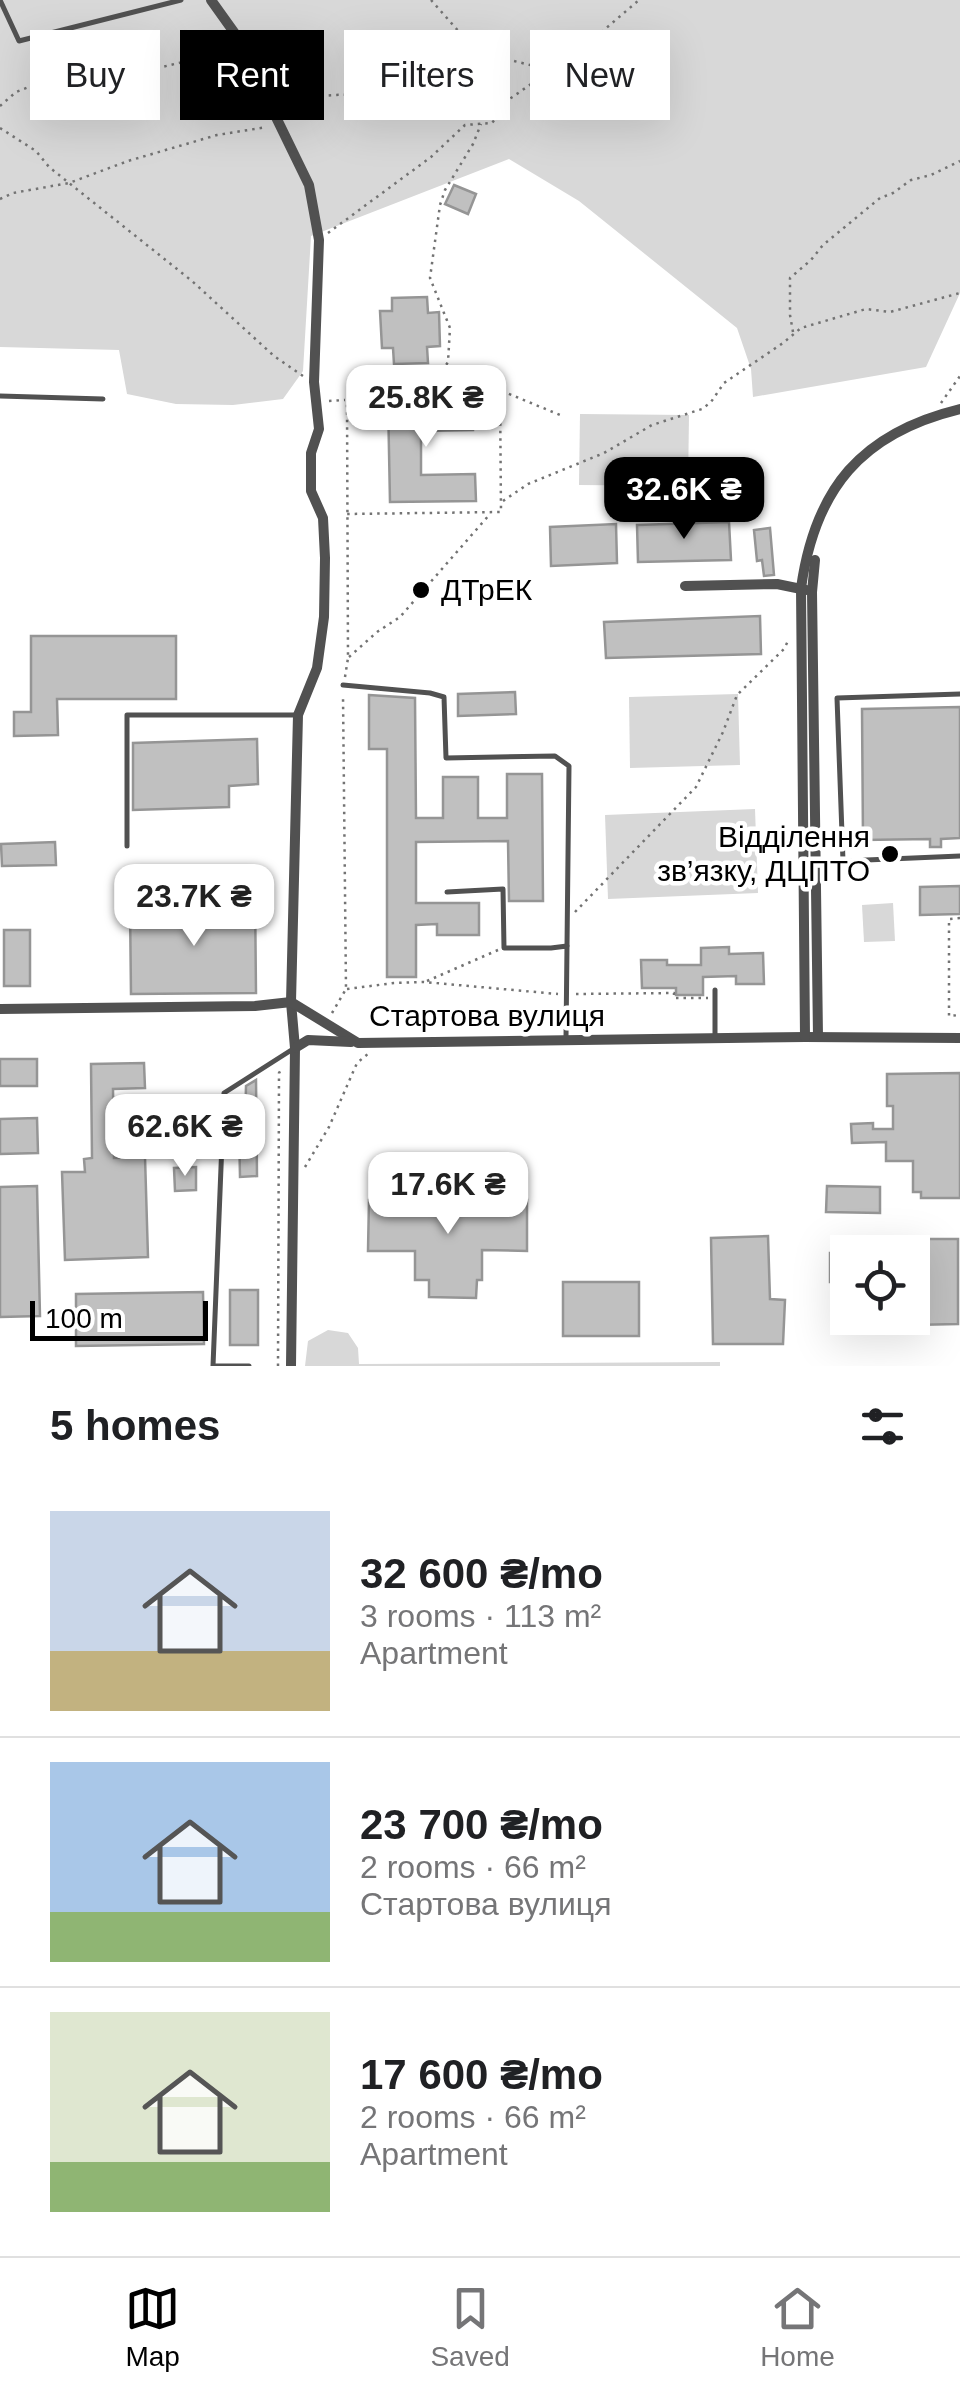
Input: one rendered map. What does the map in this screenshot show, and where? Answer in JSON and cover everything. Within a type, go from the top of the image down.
[{"type":"street","points":[[212,0],[231,30]]},
{"type":"street","points":[[278,120],[309,185],[318,240],[314,382],[318,430],[311,453],[311,491],[323,518],[325,558],[324,617],[317,668],[298,715],[291,1366]]},
{"type":"street","points":[[818,1037],[806,555],[831,494],[854,464],[877,443],[906,426],[960,409]]},
{"type":"street","points":[[805,1037],[807,590],[815,560]]},
{"type":"street","points":[[685,586],[777,584],[807,590]]},
{"type":"street","points":[[0,1009],[255,1006],[292,1002]]},
{"type":"street","name":"Стартова вулиця","points":[[292,1002],[358,1043],[960,1038]]},
{"type":"street","points":[[295,1048],[308,1040],[358,1043]]},
{"type":"lane","points":[[0,0],[19,42],[181,0]]},
{"type":"lane","points":[[0,396],[104,399]]},
{"type":"lane","points":[[343,686],[444,697],[446,758],[555,756],[569,766],[566,1041]]},
{"type":"lane","points":[[960,694],[838,698],[843,861],[960,856]]},
{"type":"lane","points":[[127,846],[128,715],[298,715]]},
{"type":"lane","points":[[447,892],[502,889],[504,948],[567,946]]},
{"type":"lane","points":[[714,1039],[715,990]]},
{"type":"lane","points":[[250,1366],[210,1366],[224,1093],[295,1048]]},
{"type":"path","points":[[431,0],[457,30]]},
{"type":"path","points":[[604,30],[639,0]]},
{"type":"path","points":[[510,60],[530,65]]},
{"type":"path","points":[[0,106],[16,92],[39,83],[137,73],[180,63]]},
{"type":"path","points":[[318,240],[465,126],[492,124],[512,98],[530,85]]},
{"type":"path","points":[[0,199],[69,183],[216,135],[280,125],[290,108],[309,99],[344,95]]},
{"type":"path","points":[[429,391],[448,362],[450,328],[430,278],[440,205],[481,124]]},
{"type":"path","points":[[0,128],[36,151],[49,167],[192,281],[274,356],[314,382]]},
{"type":"path","points":[[793,334],[790,278],[880,198],[911,180],[960,161]]},
{"type":"path","points":[[502,502],[528,484],[604,452],[652,424],[702,409],[724,383],[800,328],[866,309],[890,312],[960,294]]},
{"type":"path","points":[[939,406],[960,376]]},
{"type":"path","points":[[347,514],[502,512],[500,390]]},
{"type":"path","points":[[316,398],[332,402],[364,392],[500,390],[560,415]]},
{"type":"path","points":[[326,1025],[346,989],[343,686],[348,658],[347,400]]},
{"type":"path","points":[[348,658],[400,617],[492,512]]},
{"type":"path","points":[[568,919],[696,787],[737,695],[784,649],[790,636]]},
{"type":"path","points":[[960,918],[949,919],[949,1016],[960,1016]]},
{"type":"path","points":[[424,982],[504,948]]},
{"type":"path","points":[[346,989],[424,982],[567,995],[674,993],[674,998],[715,998]]},
{"type":"path","points":[[293,1185],[329,1127],[357,1063],[382,1042]]},
{"type":"path","points":[[278,1366],[279,1073],[295,1048]]},
{"type":"shaded area","points":[[0,0],[960,0],[960,293],[926,367],[753,397],[751,369],[737,328],[579,201],[509,159],[311,236],[303,371],[283,399],[233,405],[176,404],[127,394],[119,350],[0,347]]},
{"type":"shaded area","points":[[580,414],[689,415],[688,486],[579,485]]},
{"type":"shaded area","points":[[738,694],[740,765],[630,768],[629,697]]},
{"type":"shaded area","points":[[755,809],[758,893],[608,899],[605,815]]},
{"type":"shaded area","points":[[893,903],[895,941],[864,942],[862,905]]},
{"type":"shaded area","points":[[328,1330],[348,1333],[358,1348],[359,1364],[720,1362],[720,1366],[305,1366],[308,1341]]},
{"type":"building","points":[[454,185],[476,194],[468,214],[445,204]]},
{"type":"building","points":[[427,297],[428,313],[439,312],[440,346],[427,347],[428,363],[394,364],[393,348],[382,348],[380,311],[392,311],[392,298]]},
{"type":"building","points":[[473,399],[473,430],[421,431],[421,475],[475,474],[476,501],[390,502],[388,400]]},
{"type":"building","points":[[729,522],[731,560],[638,562],[637,525]]},
{"type":"building","points":[[616,524],[617,563],[551,566],[550,527]]},
{"type":"building","points":[[770,528],[774,575],[764,576],[762,560],[757,561],[754,530]]},
{"type":"building","points":[[760,616],[761,654],[606,658],[604,622]]},
{"type":"building","points":[[31,636],[176,636],[176,699],[57,699],[58,735],[14,736],[14,712],[31,712]]},
{"type":"building","points":[[515,692],[516,714],[458,716],[458,694]]},
{"type":"building","points":[[369,695],[415,698],[416,818],[443,818],[443,777],[478,777],[478,818],[507,818],[507,774],[542,774],[543,901],[509,901],[508,841],[416,842],[416,903],[479,903],[479,935],[437,935],[437,924],[416,925],[416,977],[387,977],[387,749],[369,749]]},
{"type":"building","points":[[960,707],[960,838],[941,839],[941,847],[930,847],[930,839],[863,840],[862,709]]},
{"type":"building","points":[[257,739],[258,784],[229,786],[229,807],[133,810],[133,743]]},
{"type":"building","points":[[55,842],[56,865],[2,866],[1,844]]},
{"type":"building","points":[[960,886],[960,914],[920,915],[920,887]]},
{"type":"building","points":[[245,892],[255,892],[256,993],[131,994],[130,907],[245,906]]},
{"type":"building","points":[[4,930],[30,930],[30,986],[4,986]]},
{"type":"building","points":[[729,947],[729,954],[763,953],[764,984],[736,984],[736,976],[703,977],[703,995],[676,995],[676,988],[642,988],[641,960],[701,965],[701,948]]},
{"type":"building","points":[[0,1059],[37,1059],[37,1086],[0,1086]]},
{"type":"building","points":[[144,1063],[145,1088],[113,1089],[114,1158],[145,1157],[148,1257],[65,1260],[62,1172],[85,1172],[84,1159],[92,1158],[91,1064]]},
{"type":"building","points":[[960,1073],[960,1198],[921,1198],[921,1192],[913,1192],[913,1161],[886,1161],[886,1142],[852,1143],[851,1124],[873,1123],[873,1129],[893,1129],[893,1106],[887,1106],[887,1074]]},
{"type":"building","points":[[256,1080],[257,1176],[240,1177],[239,1126],[245,1126],[246,1086]]},
{"type":"building","points":[[37,1118],[38,1153],[0,1154],[0,1119]]},
{"type":"building","points":[[196,1167],[196,1190],[175,1191],[174,1168]]},
{"type":"building","points":[[37,1186],[40,1316],[0,1317],[0,1187]]},
{"type":"building","points":[[827,1186],[880,1187],[880,1213],[826,1212]]},
{"type":"building","points":[[437,1194],[459,1194],[459,1199],[527,1200],[527,1251],[482,1250],[482,1280],[477,1280],[476,1298],[429,1297],[429,1280],[415,1280],[415,1251],[368,1251],[369,1200],[437,1201]]},
{"type":"building","points":[[768,1236],[770,1299],[785,1300],[783,1344],[713,1344],[711,1238]]},
{"type":"building","points":[[930,1239],[958,1239],[958,1324],[930,1325]]},
{"type":"building","points":[[563,1282],[639,1282],[639,1336],[563,1336]]},
{"type":"building","points":[[230,1290],[258,1290],[258,1345],[230,1345]]},
{"type":"building","points":[[203,1292],[204,1344],[76,1346],[76,1294]]},
{"type":"place","name":"ДТрЕК","points":[[421,590]]},
{"type":"place","name":"Відділення зв’язку, ДЦПТО","points":[[890,854]]}]
